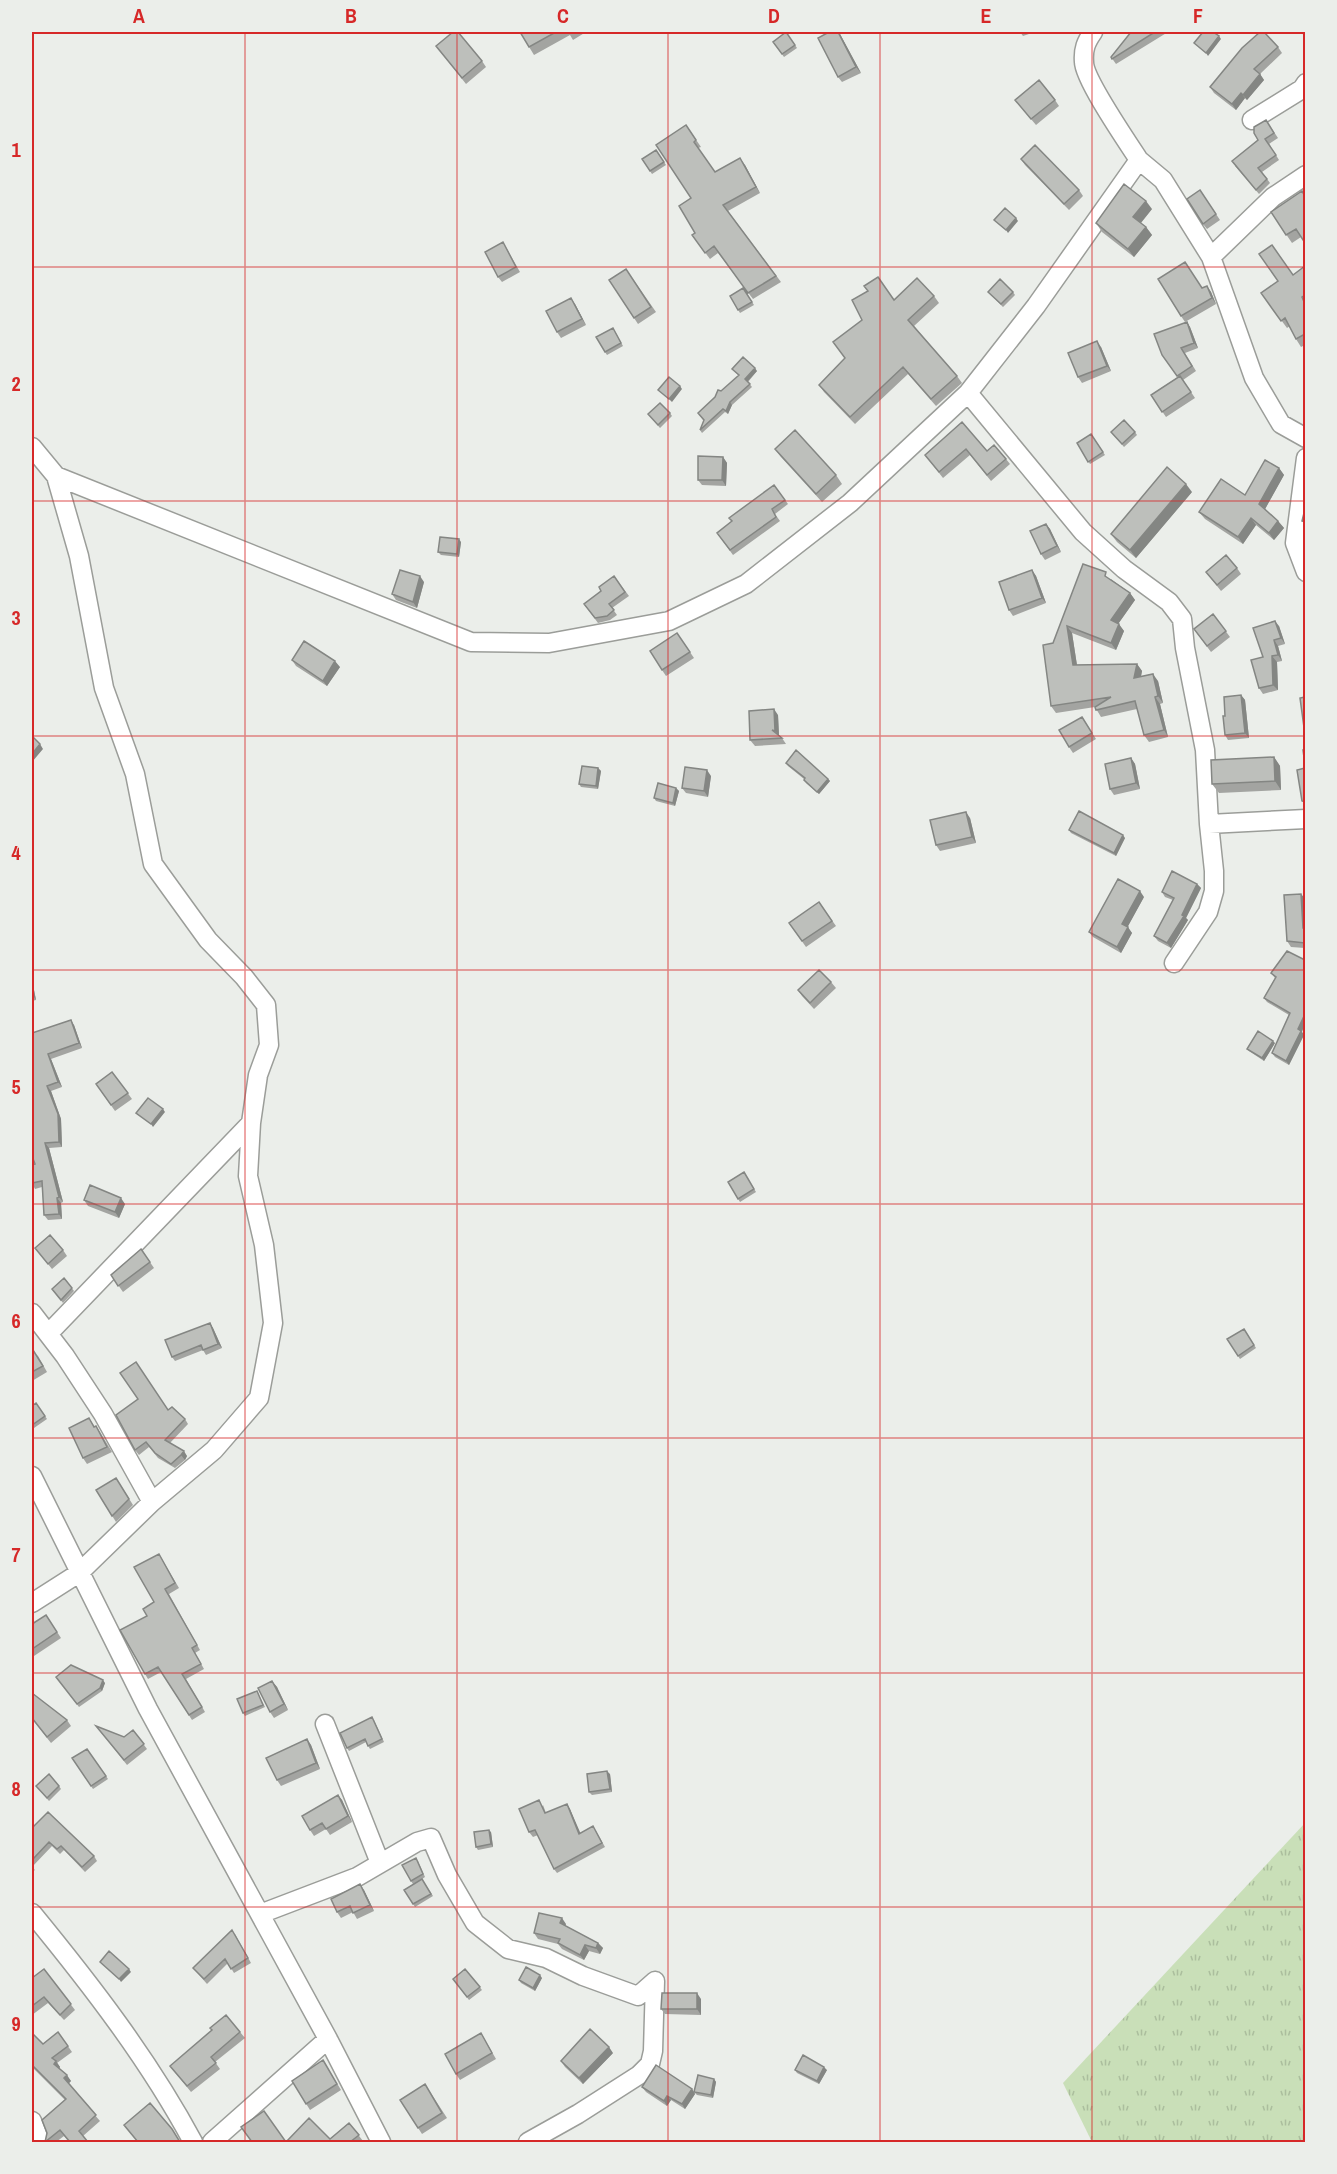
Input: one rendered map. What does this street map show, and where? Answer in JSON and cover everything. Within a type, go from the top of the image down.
[{"type":"street","points":[[1093,32],[1085,43],[1083,64],[1095,88],[1139,160],[1163,180],[1211,257],[1254,378],[1281,424],[1305,438]]},
{"type":"street","points":[[1252,120],[1302,88],[1305,83]]},
{"type":"street","points":[[56,476],[471,642],[549,643],[669,621],[746,584],[850,503],[968,393],[1036,306],[1139,160]]},
{"type":"street","points":[[1211,257],[1273,197],[1305,175]]},
{"type":"street","points":[[968,393],[1083,532],[1118,564],[1169,602],[1182,619],[1205,750],[1214,891],[1208,912],[1173,963]]},
{"type":"street","points":[[32,447],[56,476],[79,556],[104,688],[135,774],[153,864],[208,940],[244,977],[266,1005],[269,1045],[258,1076],[251,1123],[248,1176],[264,1245],[273,1323],[259,1398],[214,1450],[152,1502],[79,1573],[32,1603]]},
{"type":"street","points":[[1305,458],[1295,543],[1305,572]]},
{"type":"street","points":[[1209,824],[1305,819]]},
{"type":"street","points":[[48,1334],[251,1123]]},
{"type":"street","points":[[32,1313],[65,1356],[103,1414],[152,1502]]},
{"type":"street","points":[[32,1476],[148,1709],[328,2039],[381,2142]]},
{"type":"street","points":[[326,1724],[380,1863]]},
{"type":"street","points":[[260,1914],[357,1877],[417,1842],[431,1838],[447,1875],[475,1923],[508,1949],[546,1958],[583,1976],[638,1996],[655,1981],[653,2050],[650,2064],[639,2075],[587,2109],[528,2142]]},
{"type":"street","points":[[32,1913],[77,1968],[176,2111],[193,2142]]},
{"type":"street","points":[[212,2142],[328,2039]]},
{"type":"street","points":[[32,2121],[40,2142]]},
{"type":"green space","points":[[1305,1823],[1305,2142],[1092,2142],[1063,2083]]},
{"type":"building","points":[[453,32],[458,32],[482,61],[462,78],[436,46]]},
{"type":"building","points":[[520,32],[556,32],[529,47]]},
{"type":"building","points":[[786,32],[795,45],[782,54],[773,42]]},
{"type":"building","points":[[829,32],[838,32],[856,67],[838,77],[818,38]]},
{"type":"building","points":[[1131,32],[1155,32],[1112,59],[1111,57]]},
{"type":"building","points":[[1203,32],[1213,32],[1219,36],[1206,53],[1194,43]]},
{"type":"building","points":[[1260,32],[1264,32],[1278,47],[1254,69],[1260,74],[1243,95],[1241,93],[1232,104],[1210,87],[1242,48]]},
{"type":"building","points":[[1039,80],[1055,100],[1031,119],[1015,100]]},
{"type":"building","points":[[1266,120],[1274,133],[1265,139],[1276,155],[1258,168],[1267,179],[1256,190],[1232,161],[1258,140],[1254,127]]},
{"type":"building","points":[[686,125],[696,140],[694,142],[715,172],[740,158],[756,187],[723,205],[776,276],[748,293],[714,246],[705,253],[692,235],[695,233],[679,206],[691,198],[656,145]]},
{"type":"building","points":[[1035,145],[1079,190],[1064,204],[1021,159]]},
{"type":"building","points":[[656,150],[664,162],[650,171],[642,159]]},
{"type":"building","points":[[1124,184],[1146,201],[1133,217],[1146,227],[1128,249],[1096,223]]},
{"type":"building","points":[[1200,190],[1216,214],[1203,224],[1187,199]]},
{"type":"building","points":[[1302,191],[1305,196],[1305,243],[1296,229],[1286,235],[1271,212]]},
{"type":"building","points":[[1005,208],[1016,218],[1006,230],[994,220]]},
{"type":"building","points":[[503,242],[516,267],[498,277],[485,252]]},
{"type":"building","points":[[1272,245],[1293,275],[1305,266],[1305,295],[1302,297],[1305,304],[1305,334],[1296,339],[1285,318],[1281,321],[1261,293],[1278,281],[1259,254]]},
{"type":"building","points":[[1185,262],[1202,288],[1207,286],[1212,298],[1181,316],[1158,279]]},
{"type":"building","points":[[626,269],[651,307],[634,318],[609,280]]},
{"type":"building","points":[[878,277],[894,300],[917,278],[934,296],[908,320],[957,376],[931,399],[903,367],[850,417],[819,385],[845,358],[833,342],[862,320],[852,300],[868,291],[864,286]]},
{"type":"building","points":[[1000,279],[1013,292],[1001,304],[988,292]]},
{"type":"building","points":[[743,288],[752,302],[738,310],[730,296]]},
{"type":"building","points":[[571,298],[582,319],[557,332],[546,311]]},
{"type":"building","points":[[1187,322],[1194,343],[1181,348],[1192,366],[1177,376],[1162,355],[1154,334]]},
{"type":"building","points":[[613,328],[621,343],[605,352],[596,337]]},
{"type":"building","points":[[1097,341],[1107,366],[1078,377],[1068,353]]},
{"type":"building","points":[[743,357],[755,368],[745,379],[750,384],[730,402],[726,411],[723,409],[700,430],[704,420],[698,413],[715,397],[718,390],[721,391],[739,375],[732,369]]},
{"type":"building","points":[[1180,376],[1191,392],[1162,412],[1151,395]]},
{"type":"building","points":[[669,377],[680,386],[669,399],[658,390]]},
{"type":"building","points":[[660,403],[670,413],[658,425],[648,414]]},
{"type":"building","points":[[1124,420],[1135,432],[1122,444],[1111,432]]},
{"type":"building","points":[[962,422],[987,451],[994,445],[1006,459],[987,475],[966,449],[939,472],[925,455]]},
{"type":"building","points":[[795,430],[836,475],[816,494],[775,449]]},
{"type":"building","points":[[1091,434],[1103,452],[1088,462],[1077,443]]},
{"type":"building","points":[[698,456],[723,457],[722,480],[698,480]]},
{"type":"building","points":[[1265,460],[1279,468],[1259,504],[1278,521],[1269,533],[1251,518],[1238,537],[1199,512],[1221,479],[1245,495]]},
{"type":"building","points":[[1167,467],[1186,484],[1130,550],[1111,534]]},
{"type":"building","points":[[774,485],[785,500],[772,509],[776,517],[730,550],[717,533],[732,521],[729,518]]},
{"type":"building","points":[[1046,524],[1057,546],[1041,554],[1030,531]]},
{"type":"building","points":[[440,537],[459,539],[457,554],[438,552]]},
{"type":"building","points":[[1226,555],[1237,568],[1217,585],[1206,572]]},
{"type":"building","points":[[1083,564],[1106,572],[1105,576],[1130,593],[1111,620],[1119,624],[1111,643],[1067,626],[1073,665],[1137,664],[1134,678],[1153,674],[1158,696],[1155,697],[1164,730],[1144,735],[1135,701],[1096,710],[1095,707],[1111,697],[1051,706],[1043,645],[1053,643]]},
{"type":"building","points":[[400,570],[420,576],[413,602],[392,594]]},
{"type":"building","points":[[1032,570],[1042,598],[1009,610],[999,582]]},
{"type":"building","points":[[614,576],[625,592],[609,604],[614,610],[607,616],[595,618],[584,604],[601,591],[599,587]]},
{"type":"building","points":[[1213,614],[1226,631],[1207,646],[1194,629]]},
{"type":"building","points":[[1275,621],[1281,638],[1274,640],[1278,655],[1272,656],[1273,685],[1259,688],[1251,660],[1263,657],[1253,628]]},
{"type":"building","points":[[677,633],[690,652],[662,670],[650,651]]},
{"type":"building","points":[[304,641],[335,661],[323,681],[292,660]]},
{"type":"building","points":[[1241,695],[1245,733],[1225,735],[1224,697]]},
{"type":"building","points":[[1305,697],[1305,735],[1300,698]]},
{"type":"building","points":[[774,709],[775,731],[772,730],[782,738],[750,740],[749,711]]},
{"type":"building","points":[[1082,717],[1092,733],[1069,747],[1059,730]]},
{"type":"building","points":[[32,736],[40,744],[32,754]]},
{"type":"building","points":[[796,750],[828,779],[817,792],[804,780],[805,778],[786,763]]},
{"type":"building","points":[[1274,757],[1275,781],[1212,784],[1211,760]]},
{"type":"building","points":[[1131,758],[1136,783],[1110,789],[1105,764]]},
{"type":"building","points":[[582,766],[598,768],[596,786],[579,784]]},
{"type":"building","points":[[685,767],[707,770],[704,791],[682,788]]},
{"type":"building","points":[[1305,768],[1305,802],[1302,801],[1297,770]]},
{"type":"building","points":[[658,783],[676,788],[673,803],[654,798]]},
{"type":"building","points":[[1079,811],[1123,835],[1114,853],[1069,830]]},
{"type":"building","points":[[966,812],[972,837],[936,845],[930,820]]},
{"type":"building","points":[[1172,871],[1197,884],[1182,915],[1184,916],[1167,943],[1154,936],[1174,898],[1162,892]]},
{"type":"building","points":[[1118,879],[1140,891],[1122,924],[1128,927],[1117,947],[1089,932]]},
{"type":"building","points":[[1301,894],[1305,943],[1287,941],[1284,895]]},
{"type":"building","points":[[819,902],[832,921],[802,941],[789,923]]},
{"type":"building","points":[[1287,951],[1305,960],[1305,1014],[1298,1029],[1301,1031],[1286,1061],[1272,1053],[1290,1013],[1264,998],[1276,977],[1271,973]]},
{"type":"building","points":[[819,970],[831,982],[810,1003],[798,990]]},
{"type":"building","points":[[71,1020],[79,1043],[48,1054],[58,1082],[47,1086],[58,1114],[59,1142],[45,1143],[59,1197],[57,1198],[59,1214],[44,1215],[42,1181],[32,1183],[32,1165],[35,1164],[32,1156],[32,1033]]},
{"type":"building","points":[[1258,1031],[1273,1041],[1262,1058],[1247,1049]]},
{"type":"building","points":[[112,1072],[128,1093],[111,1105],[96,1084]]},
{"type":"building","points":[[148,1098],[163,1109],[151,1124],[136,1113]]},
{"type":"building","points":[[744,1172],[754,1189],[738,1199],[728,1182]]},
{"type":"building","points":[[90,1185],[121,1198],[115,1212],[84,1200]]},
{"type":"building","points":[[50,1235],[63,1250],[48,1264],[35,1248]]},
{"type":"building","points":[[141,1249],[150,1262],[118,1286],[111,1275]]},
{"type":"building","points":[[64,1278],[72,1288],[61,1300],[52,1289]]},
{"type":"building","points":[[210,1323],[218,1344],[203,1350],[201,1345],[172,1357],[165,1340]]},
{"type":"building","points":[[1244,1329],[1254,1345],[1238,1356],[1227,1339]]},
{"type":"building","points":[[33,1350],[43,1366],[32,1372],[32,1352]]},
{"type":"building","points":[[136,1362],[168,1410],[172,1407],[185,1419],[165,1440],[184,1451],[171,1464],[155,1453],[146,1442],[135,1450],[116,1415],[138,1399],[120,1373]]},
{"type":"building","points":[[36,1403],[45,1416],[32,1425],[32,1406]]},
{"type":"building","points":[[89,1418],[107,1447],[83,1458],[69,1428]]},
{"type":"building","points":[[116,1478],[129,1499],[112,1516],[96,1490]]},
{"type":"building","points":[[159,1554],[175,1583],[165,1589],[197,1645],[192,1648],[201,1664],[182,1674],[202,1707],[189,1715],[158,1667],[145,1674],[120,1630],[147,1616],[143,1609],[154,1602],[134,1567]]},
{"type":"building","points":[[46,1615],[57,1632],[32,1649],[32,1624]]},
{"type":"building","points":[[71,1665],[103,1680],[100,1688],[77,1704],[56,1677]]},
{"type":"building","points":[[272,1681],[284,1704],[270,1712],[258,1688]]},
{"type":"building","points":[[257,1691],[263,1705],[243,1713],[237,1699]]},
{"type":"building","points":[[32,1693],[67,1720],[47,1737],[32,1718]]},
{"type":"building","points":[[372,1717],[382,1739],[368,1746],[365,1739],[347,1748],[340,1733]]},
{"type":"building","points":[[96,1726],[124,1737],[133,1730],[144,1744],[124,1760]]},
{"type":"building","points":[[307,1739],[316,1763],[277,1780],[266,1758]]},
{"type":"building","points":[[87,1749],[106,1776],[91,1786],[72,1758]]},
{"type":"building","points":[[607,1771],[610,1789],[589,1792],[587,1774]]},
{"type":"building","points":[[49,1774],[59,1786],[47,1798],[36,1786]]},
{"type":"building","points":[[338,1795],[348,1816],[326,1829],[322,1823],[310,1830],[302,1816]]},
{"type":"building","points":[[539,1800],[545,1813],[567,1804],[579,1834],[593,1826],[602,1843],[554,1869],[535,1830],[529,1832],[519,1809]]},
{"type":"building","points":[[48,1812],[94,1856],[82,1867],[61,1846],[57,1849],[49,1842],[32,1860],[32,1828]]},
{"type":"building","points":[[489,1830],[491,1844],[476,1847],[474,1832]]},
{"type":"building","points":[[416,1858],[423,1874],[411,1881],[402,1865]]},
{"type":"building","points":[[422,1879],[431,1894],[413,1904],[404,1890]]},
{"type":"building","points":[[360,1884],[370,1905],[353,1913],[350,1906],[337,1912],[331,1899]]},
{"type":"building","points":[[539,1913],[562,1918],[560,1923],[598,1943],[596,1948],[585,1945],[580,1955],[558,1943],[560,1939],[534,1933]]},
{"type":"building","points":[[232,1930],[248,1958],[231,1969],[225,1959],[204,1979],[193,1968]]},
{"type":"building","points":[[109,1951],[129,1969],[119,1979],[100,1962]]},
{"type":"building","points":[[526,1967],[540,1975],[533,1988],[519,1980]]},
{"type":"building","points":[[44,1969],[71,2004],[60,2015],[44,1997],[32,2006],[32,1978]]},
{"type":"building","points":[[465,1969],[480,1987],[467,1997],[453,1979]]},
{"type":"building","points":[[662,1993],[697,1993],[697,2009],[661,2009]]},
{"type":"building","points":[[226,2015],[240,2032],[211,2057],[216,2063],[187,2086],[170,2066]]},
{"type":"building","points":[[590,2029],[609,2047],[579,2078],[561,2061]]},
{"type":"building","points":[[58,2032],[68,2046],[52,2058],[56,2061],[54,2064],[67,2075],[64,2078],[96,2115],[79,2131],[88,2142],[70,2142],[60,2130],[45,2142],[47,2133],[42,2120],[66,2099],[32,2065],[32,2033],[43,2044]]},
{"type":"building","points":[[481,2033],[492,2053],[456,2074],[445,2054]]},
{"type":"building","points":[[803,2055],[824,2067],[817,2081],[795,2070]]},
{"type":"building","points":[[323,2060],[337,2084],[306,2104],[292,2081]]},
{"type":"building","points":[[656,2065],[692,2089],[682,2104],[667,2096],[664,2101],[642,2087]]},
{"type":"building","points":[[698,2075],[714,2079],[711,2095],[694,2092]]},
{"type":"building","points":[[425,2084],[442,2113],[418,2128],[400,2100]]},
{"type":"building","points":[[150,2103],[180,2142],[138,2142],[124,2125]]},
{"type":"building","points":[[264,2111],[286,2142],[252,2142],[241,2127]]},
{"type":"building","points":[[309,2118],[330,2139],[349,2123],[359,2135],[350,2142],[286,2142]]}]
